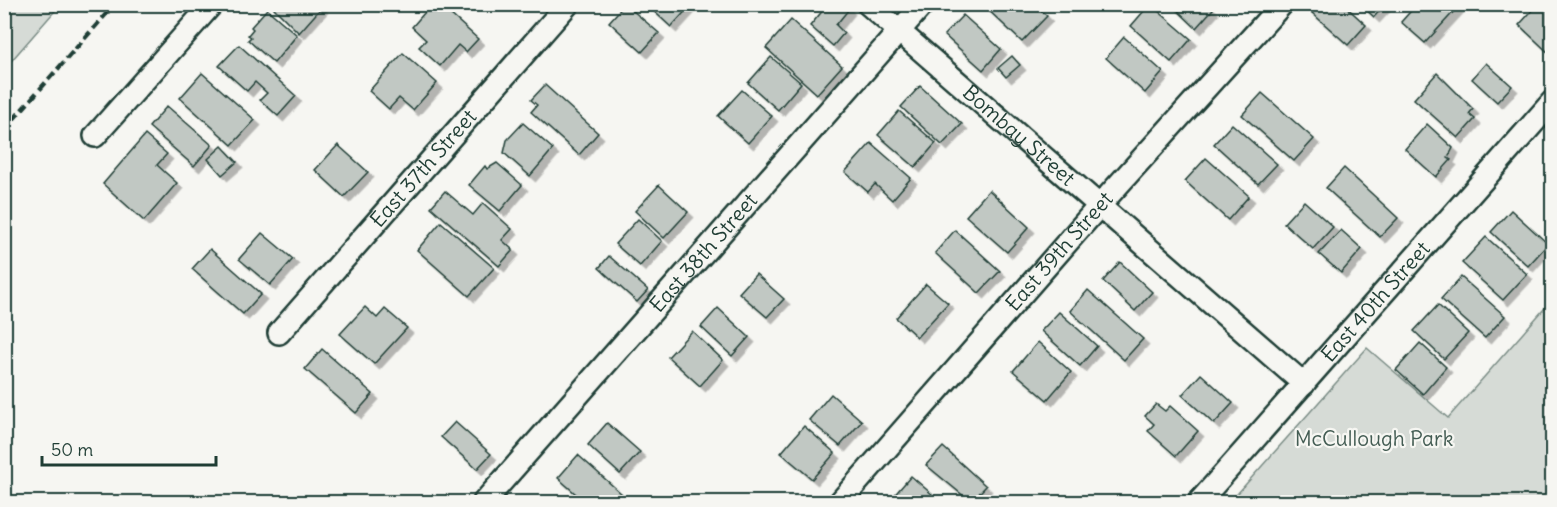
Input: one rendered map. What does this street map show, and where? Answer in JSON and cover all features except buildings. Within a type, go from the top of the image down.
[{"type":"street","points":[[95,136],[212,4]]},
{"type":"street","name":"East 37th Street","points":[[279,333],[568,4]]},
{"type":"street","name":"Bombay Street","points":[[868,4],[1304,384]]},
{"type":"street","name":"East 38th Street","points":[[484,502],[923,4]]},
{"type":"street","name":"East 39th Street","points":[[840,502],[1100,205],[1282,4]]},
{"type":"street","name":"East 40th Street","points":[[1199,502],[1552,102]]},
{"type":"green space","points":[[4,5],[60,5],[5,68]]},
{"type":"green space","name":"McCullough Park","points":[[1552,300],[1552,489],[1542,502],[1230,502],[1367,348],[1448,418]]},
{"type":"railway","points":[[4,130],[115,4]]}]
